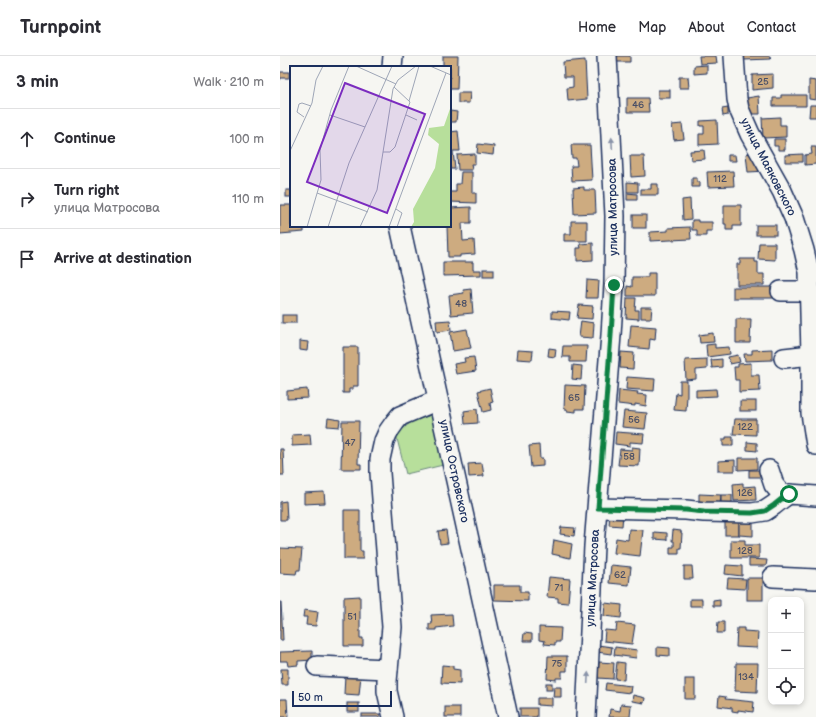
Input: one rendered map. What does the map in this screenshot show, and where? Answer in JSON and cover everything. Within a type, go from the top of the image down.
[{"type":"street","points":[[392,66],[393,56]]},
{"type":"street","name":"улица Матросова","points":[[586,717],[594,546],[611,335],[614,265],[615,208],[607,56]]},
{"type":"street","name":"улица Маяковского","points":[[734,56],[739,109],[750,134],[782,191],[794,218],[806,256],[809,272],[811,413],[816,445]]},
{"type":"street","name":"улица Островского","points":[[400,227],[508,717]]},
{"type":"street","points":[[781,291],[809,291]]},
{"type":"street","points":[[784,358],[811,355]]},
{"type":"street","points":[[393,717],[387,691],[392,627],[380,459],[384,441],[388,432],[400,416],[438,400]]},
{"type":"street","points":[[769,470],[774,485],[784,497]]},
{"type":"street","points":[[598,508],[752,513],[765,511],[789,494],[816,496]]},
{"type":"street","points":[[774,577],[816,579]]},
{"type":"street","points":[[317,666],[388,668]]},
{"type":"green space","points":[[432,415],[443,465],[406,474],[396,435],[412,421]]},
{"type":"building","points":[[443,56],[458,56],[457,89],[451,89],[451,66],[443,66]]},
{"type":"building","points":[[617,56],[630,56],[630,62],[616,62]]},
{"type":"building","points":[[699,56],[716,56],[717,63],[700,64]]},
{"type":"building","points":[[744,56],[770,56],[771,59],[744,60]]},
{"type":"building","points":[[585,60],[587,99],[568,101],[567,88],[573,87],[573,77],[564,77],[563,62]]},
{"type":"building","points":[[707,65],[707,73],[694,74],[694,66]]},
{"type":"building","points":[[280,72],[289,72],[289,78],[281,78],[280,80]]},
{"type":"building","points":[[773,74],[773,88],[752,90],[752,75]]},
{"type":"building","points":[[679,77],[688,77],[689,88],[679,88]]},
{"type":"building","points":[[809,80],[816,81],[816,100],[809,99]]},
{"type":"building","points":[[658,90],[670,90],[670,98],[658,98]]},
{"type":"building","points":[[458,93],[470,93],[469,103],[458,103]]},
{"type":"building","points":[[781,95],[806,95],[806,106],[773,106],[773,98],[781,98]]},
{"type":"building","points":[[759,96],[760,114],[748,114],[747,98]]},
{"type":"building","points":[[627,98],[648,98],[649,112],[627,112]]},
{"type":"building","points":[[810,105],[816,105],[816,117],[809,117]]},
{"type":"building","points":[[728,108],[728,115],[723,116],[722,109]]},
{"type":"building","points":[[451,111],[457,112],[456,122],[451,122]]},
{"type":"building","points":[[780,117],[780,125],[786,125],[786,137],[763,138],[762,118]]},
{"type":"building","points":[[717,120],[718,144],[699,145],[699,134],[704,134],[704,126],[700,126],[700,121]]},
{"type":"building","points":[[682,124],[684,139],[674,140],[672,125]]},
{"type":"building","points":[[458,131],[460,151],[453,151],[455,169],[451,169],[451,132]]},
{"type":"building","points":[[774,139],[785,139],[785,150],[778,150],[778,146],[774,146]]},
{"type":"building","points":[[478,144],[494,146],[493,155],[477,153]]},
{"type":"building","points":[[571,145],[590,145],[592,180],[572,181],[571,166],[577,166],[576,158],[572,158]]},
{"type":"building","points":[[811,147],[816,147],[816,164],[805,165],[805,155],[812,154]]},
{"type":"building","points":[[704,150],[705,159],[691,160],[690,151]]},
{"type":"building","points":[[756,152],[767,171],[748,172],[746,154]]},
{"type":"building","points":[[475,154],[475,164],[471,164],[472,170],[458,170],[457,155]]},
{"type":"building","points":[[803,154],[803,162],[785,162],[785,155]]},
{"type":"building","points":[[728,155],[735,155],[736,161],[728,161]]},
{"type":"building","points":[[630,156],[644,156],[645,176],[631,177]]},
{"type":"building","points":[[733,171],[734,186],[708,187],[707,172]]},
{"type":"building","points":[[461,172],[472,172],[472,193],[476,193],[476,203],[451,202],[451,192],[456,192],[456,184],[460,184]]},
{"type":"building","points":[[692,178],[697,178],[697,182],[700,182],[700,187],[692,187]]},
{"type":"building","points":[[627,182],[638,183],[638,192],[627,192]]},
{"type":"building","points":[[651,184],[658,184],[658,195],[641,195],[641,189],[651,189]]},
{"type":"building","points":[[584,187],[584,190],[595,190],[596,213],[574,214],[573,188]]},
{"type":"building","points":[[286,190],[290,190],[290,197],[286,197]]},
{"type":"building","points":[[627,193],[637,194],[637,200],[627,200]]},
{"type":"building","points":[[690,199],[691,219],[683,220],[682,200]]},
{"type":"building","points":[[280,205],[290,205],[290,227],[304,227],[304,232],[280,234]]},
{"type":"building","points":[[724,205],[741,205],[741,226],[733,226],[733,230],[726,230],[726,224],[724,224]]},
{"type":"building","points":[[471,207],[471,223],[462,223],[463,241],[474,240],[475,254],[460,255],[460,257],[448,257],[447,227],[451,227],[451,208]]},
{"type":"building","points":[[633,215],[646,215],[646,228],[633,228]]},
{"type":"building","points":[[692,220],[698,220],[698,222],[712,222],[712,231],[706,231],[706,236],[697,236],[697,230],[692,230]]},
{"type":"building","points":[[571,221],[587,221],[587,241],[564,241],[564,234],[571,234]]},
{"type":"building","points":[[756,225],[776,225],[776,235],[756,235]]},
{"type":"building","points":[[690,227],[691,239],[650,241],[650,232],[668,231],[668,228]]},
{"type":"building","points":[[593,243],[593,260],[577,261],[577,248],[581,248],[580,244]]},
{"type":"building","points":[[759,243],[775,243],[775,260],[758,259]]},
{"type":"building","points":[[740,259],[755,259],[755,262],[758,262],[758,274],[764,274],[764,285],[737,285],[737,264],[740,264]]},
{"type":"building","points":[[443,262],[473,262],[473,270],[481,270],[481,275],[443,276]]},
{"type":"building","points":[[483,269],[494,269],[494,276],[483,276]]},
{"type":"building","points":[[648,273],[655,273],[655,296],[627,296],[627,286],[632,287],[632,277],[648,277]]},
{"type":"building","points":[[587,280],[599,281],[598,298],[586,298]]},
{"type":"building","points":[[733,287],[776,287],[776,298],[733,298]]},
{"type":"building","points":[[471,289],[473,313],[451,315],[449,295],[464,293],[463,290]]},
{"type":"building","points":[[627,298],[636,298],[635,310],[639,310],[639,319],[626,318]]},
{"type":"building","points":[[579,305],[593,306],[592,319],[577,318]]},
{"type":"building","points":[[641,307],[652,307],[651,318],[641,318]]},
{"type":"building","points":[[552,311],[570,312],[569,320],[552,318]]},
{"type":"building","points":[[282,315],[296,315],[296,323],[282,323]]},
{"type":"building","points":[[736,319],[751,319],[750,343],[736,343]]},
{"type":"building","points":[[450,320],[451,330],[437,332],[436,321]]},
{"type":"building","points":[[581,321],[594,323],[593,338],[579,337]]},
{"type":"building","points":[[631,325],[656,327],[655,340],[650,339],[649,349],[629,347]]},
{"type":"building","points":[[467,329],[471,348],[453,351],[450,332]]},
{"type":"building","points":[[713,333],[714,342],[700,343],[699,335]]},
{"type":"building","points":[[300,341],[308,342],[307,351],[300,350]]},
{"type":"building","points":[[715,344],[715,348],[729,347],[730,354],[707,357],[706,345]]},
{"type":"building","points":[[563,346],[587,346],[586,362],[570,362],[570,357],[562,357]]},
{"type":"building","points":[[343,347],[358,347],[358,386],[353,386],[353,389],[349,389],[349,393],[343,393]]},
{"type":"building","points":[[549,348],[556,349],[555,357],[548,356]]},
{"type":"building","points":[[772,349],[772,360],[745,361],[744,354],[752,354],[752,350]]},
{"type":"building","points":[[518,350],[533,351],[532,360],[517,359]]},
{"type":"building","points":[[621,352],[634,353],[633,369],[620,368]]},
{"type":"building","points":[[738,355],[740,362],[730,364],[728,357]]},
{"type":"building","points":[[474,357],[476,371],[456,374],[454,364],[465,362],[464,358]]},
{"type":"building","points":[[707,359],[707,369],[696,370],[696,379],[686,380],[685,360]]},
{"type":"building","points":[[722,359],[722,367],[712,368],[711,360]]},
{"type":"building","points":[[751,363],[751,375],[759,375],[760,391],[739,392],[739,380],[735,380],[734,367],[738,367],[738,364]]},
{"type":"building","points":[[573,365],[582,366],[581,380],[572,379]]},
{"type":"building","points":[[627,377],[655,379],[654,391],[626,389]]},
{"type":"building","points":[[680,381],[687,381],[686,411],[674,410],[676,393],[680,394]]},
{"type":"building","points":[[565,385],[585,386],[584,409],[576,409],[576,412],[567,411],[567,409],[564,409]]},
{"type":"building","points":[[490,388],[493,402],[490,403],[491,410],[483,412],[478,391]]},
{"type":"building","points":[[307,389],[308,398],[287,399],[287,391]]},
{"type":"building","points":[[716,389],[717,396],[696,397],[696,390]]},
{"type":"building","points":[[619,390],[638,392],[637,394],[647,395],[646,406],[635,404],[635,406],[618,404]]},
{"type":"building","points":[[740,401],[756,401],[756,411],[740,411]]},
{"type":"building","points":[[477,409],[478,423],[465,424],[464,411]]},
{"type":"building","points":[[624,411],[647,413],[645,429],[622,427]]},
{"type":"building","points":[[328,418],[340,420],[339,427],[327,426]]},
{"type":"building","points":[[735,419],[756,419],[756,435],[733,434]]},
{"type":"building","points":[[342,421],[359,421],[358,464],[361,464],[361,469],[341,469]]},
{"type":"building","points":[[616,432],[644,434],[643,443],[630,442],[630,446],[615,444]]},
{"type":"building","points":[[310,434],[311,445],[292,446],[292,435]]},
{"type":"building","points":[[726,437],[733,437],[733,446],[723,446],[723,439],[726,439]]},
{"type":"building","points":[[747,442],[757,443],[757,451],[747,450]]},
{"type":"building","points":[[539,445],[540,459],[543,459],[543,466],[531,467],[529,446]]},
{"type":"building","points":[[632,447],[640,448],[639,466],[618,465],[620,449],[632,450]]},
{"type":"building","points":[[280,449],[283,449],[284,475],[280,475]]},
{"type":"building","points":[[738,458],[757,458],[757,469],[738,470]]},
{"type":"building","points":[[735,460],[735,471],[718,471],[718,461]]},
{"type":"building","points":[[482,463],[484,476],[469,477],[468,464]]},
{"type":"building","points":[[749,470],[765,470],[765,477],[749,477]]},
{"type":"building","points":[[743,483],[743,487],[755,486],[756,500],[734,501],[733,484]]},
{"type":"building","points":[[324,492],[325,503],[304,504],[304,493]]},
{"type":"building","points":[[699,494],[721,495],[720,505],[699,505]]},
{"type":"building","points":[[721,495],[732,495],[732,505],[721,506]]},
{"type":"building","points":[[286,501],[287,520],[280,520],[280,502]]},
{"type":"building","points":[[344,510],[360,510],[360,551],[363,551],[363,559],[344,559]]},
{"type":"building","points":[[610,513],[623,514],[622,526],[609,525]]},
{"type":"building","points":[[725,518],[739,518],[739,535],[725,535]]},
{"type":"building","points":[[753,520],[753,536],[739,535],[739,521]]},
{"type":"building","points":[[561,527],[575,528],[574,536],[560,534]]},
{"type":"building","points":[[629,529],[643,530],[640,556],[614,553],[616,538],[628,540]]},
{"type":"building","points":[[446,530],[448,543],[440,544],[438,531]]},
{"type":"building","points":[[673,530],[681,531],[682,533],[679,554],[670,554],[670,547],[674,547],[674,541],[672,541]]},
{"type":"building","points":[[654,532],[667,533],[667,540],[654,539]]},
{"type":"building","points":[[554,540],[572,544],[570,558],[552,554]]},
{"type":"building","points":[[731,540],[745,540],[745,545],[759,545],[759,558],[731,558]]},
{"type":"building","points":[[280,548],[302,549],[300,570],[297,570],[296,574],[280,573]]},
{"type":"building","points":[[749,559],[767,560],[766,566],[749,566]]},
{"type":"building","points":[[611,565],[631,567],[629,585],[609,583]]},
{"type":"building","points":[[726,565],[742,566],[742,576],[725,574]]},
{"type":"building","points":[[684,566],[692,566],[693,579],[684,579]]},
{"type":"building","points":[[549,577],[570,579],[568,603],[558,602],[558,598],[547,597]]},
{"type":"building","points":[[728,578],[746,579],[745,589],[727,588]]},
{"type":"building","points":[[747,578],[763,578],[763,600],[747,600]]},
{"type":"building","points":[[494,585],[520,585],[520,592],[528,592],[528,601],[494,600]]},
{"type":"building","points":[[360,596],[360,638],[363,638],[363,646],[344,646],[344,597]]},
{"type":"building","points":[[690,599],[702,599],[702,606],[690,606]]},
{"type":"building","points":[[720,599],[720,606],[713,606],[713,600]]},
{"type":"building","points":[[281,602],[283,640],[280,640]]},
{"type":"building","points":[[605,603],[622,605],[621,618],[604,616]]},
{"type":"building","points":[[304,610],[318,612],[316,626],[306,625],[307,617],[303,617]]},
{"type":"building","points":[[452,614],[453,626],[429,630],[429,624],[432,624],[431,615]]},
{"type":"building","points":[[718,622],[724,622],[724,633],[717,633]]},
{"type":"building","points":[[617,623],[635,625],[632,644],[604,641],[605,630],[616,631]]},
{"type":"building","points":[[539,627],[561,628],[560,642],[555,642],[555,645],[544,644],[545,641],[539,640]]},
{"type":"building","points":[[737,628],[744,628],[744,631],[758,632],[757,648],[736,647]]},
{"type":"building","points":[[524,633],[532,634],[532,641],[523,641]]},
{"type":"building","points":[[598,645],[612,647],[611,654],[597,652]]},
{"type":"building","points":[[615,647],[637,650],[636,658],[614,655]]},
{"type":"building","points":[[657,647],[670,648],[670,656],[657,655]]},
{"type":"building","points":[[312,651],[312,660],[298,661],[298,665],[288,666],[287,661],[280,661],[280,652]]},
{"type":"building","points":[[548,656],[567,656],[567,671],[562,671],[562,678],[556,678],[556,680],[547,679]]},
{"type":"building","points":[[599,662],[614,663],[613,679],[598,678]]},
{"type":"building","points":[[617,662],[625,663],[624,680],[615,679]]},
{"type":"building","points":[[736,663],[758,663],[757,692],[735,691]]},
{"type":"building","points":[[442,665],[453,666],[453,669],[460,670],[460,684],[441,683]]},
{"type":"building","points":[[281,669],[288,669],[288,685],[282,685]]},
{"type":"building","points":[[345,675],[361,675],[359,695],[344,694]]},
{"type":"building","points":[[685,679],[695,679],[695,699],[685,699]]},
{"type":"building","points":[[546,683],[552,683],[552,690],[546,690]]},
{"type":"building","points":[[606,683],[631,686],[630,693],[605,690]]},
{"type":"building","points":[[554,687],[561,687],[561,697],[553,697]]},
{"type":"building","points":[[633,695],[645,698],[644,703],[632,701]]},
{"type":"building","points":[[719,696],[726,697],[725,699],[754,702],[753,712],[738,710],[738,712],[732,711],[732,708],[718,706]]},
{"type":"building","points":[[537,698],[552,698],[552,706],[537,705]]},
{"type":"building","points":[[280,699],[287,699],[288,717],[280,717]]},
{"type":"building","points":[[347,703],[359,703],[359,712],[347,712]]},
{"type":"building","points":[[621,704],[631,705],[630,717],[609,717],[610,709],[620,711]]},
{"type":"building","points":[[445,707],[460,707],[460,717],[445,717]]},
{"type":"building","points":[[520,708],[537,708],[537,717],[520,717]]},
{"type":"building","points":[[362,714],[380,714],[380,717],[362,717]]},
{"type":"route","points":[[614,285],[598,508],[752,513],[765,511],[771,508],[789,494]]}]
